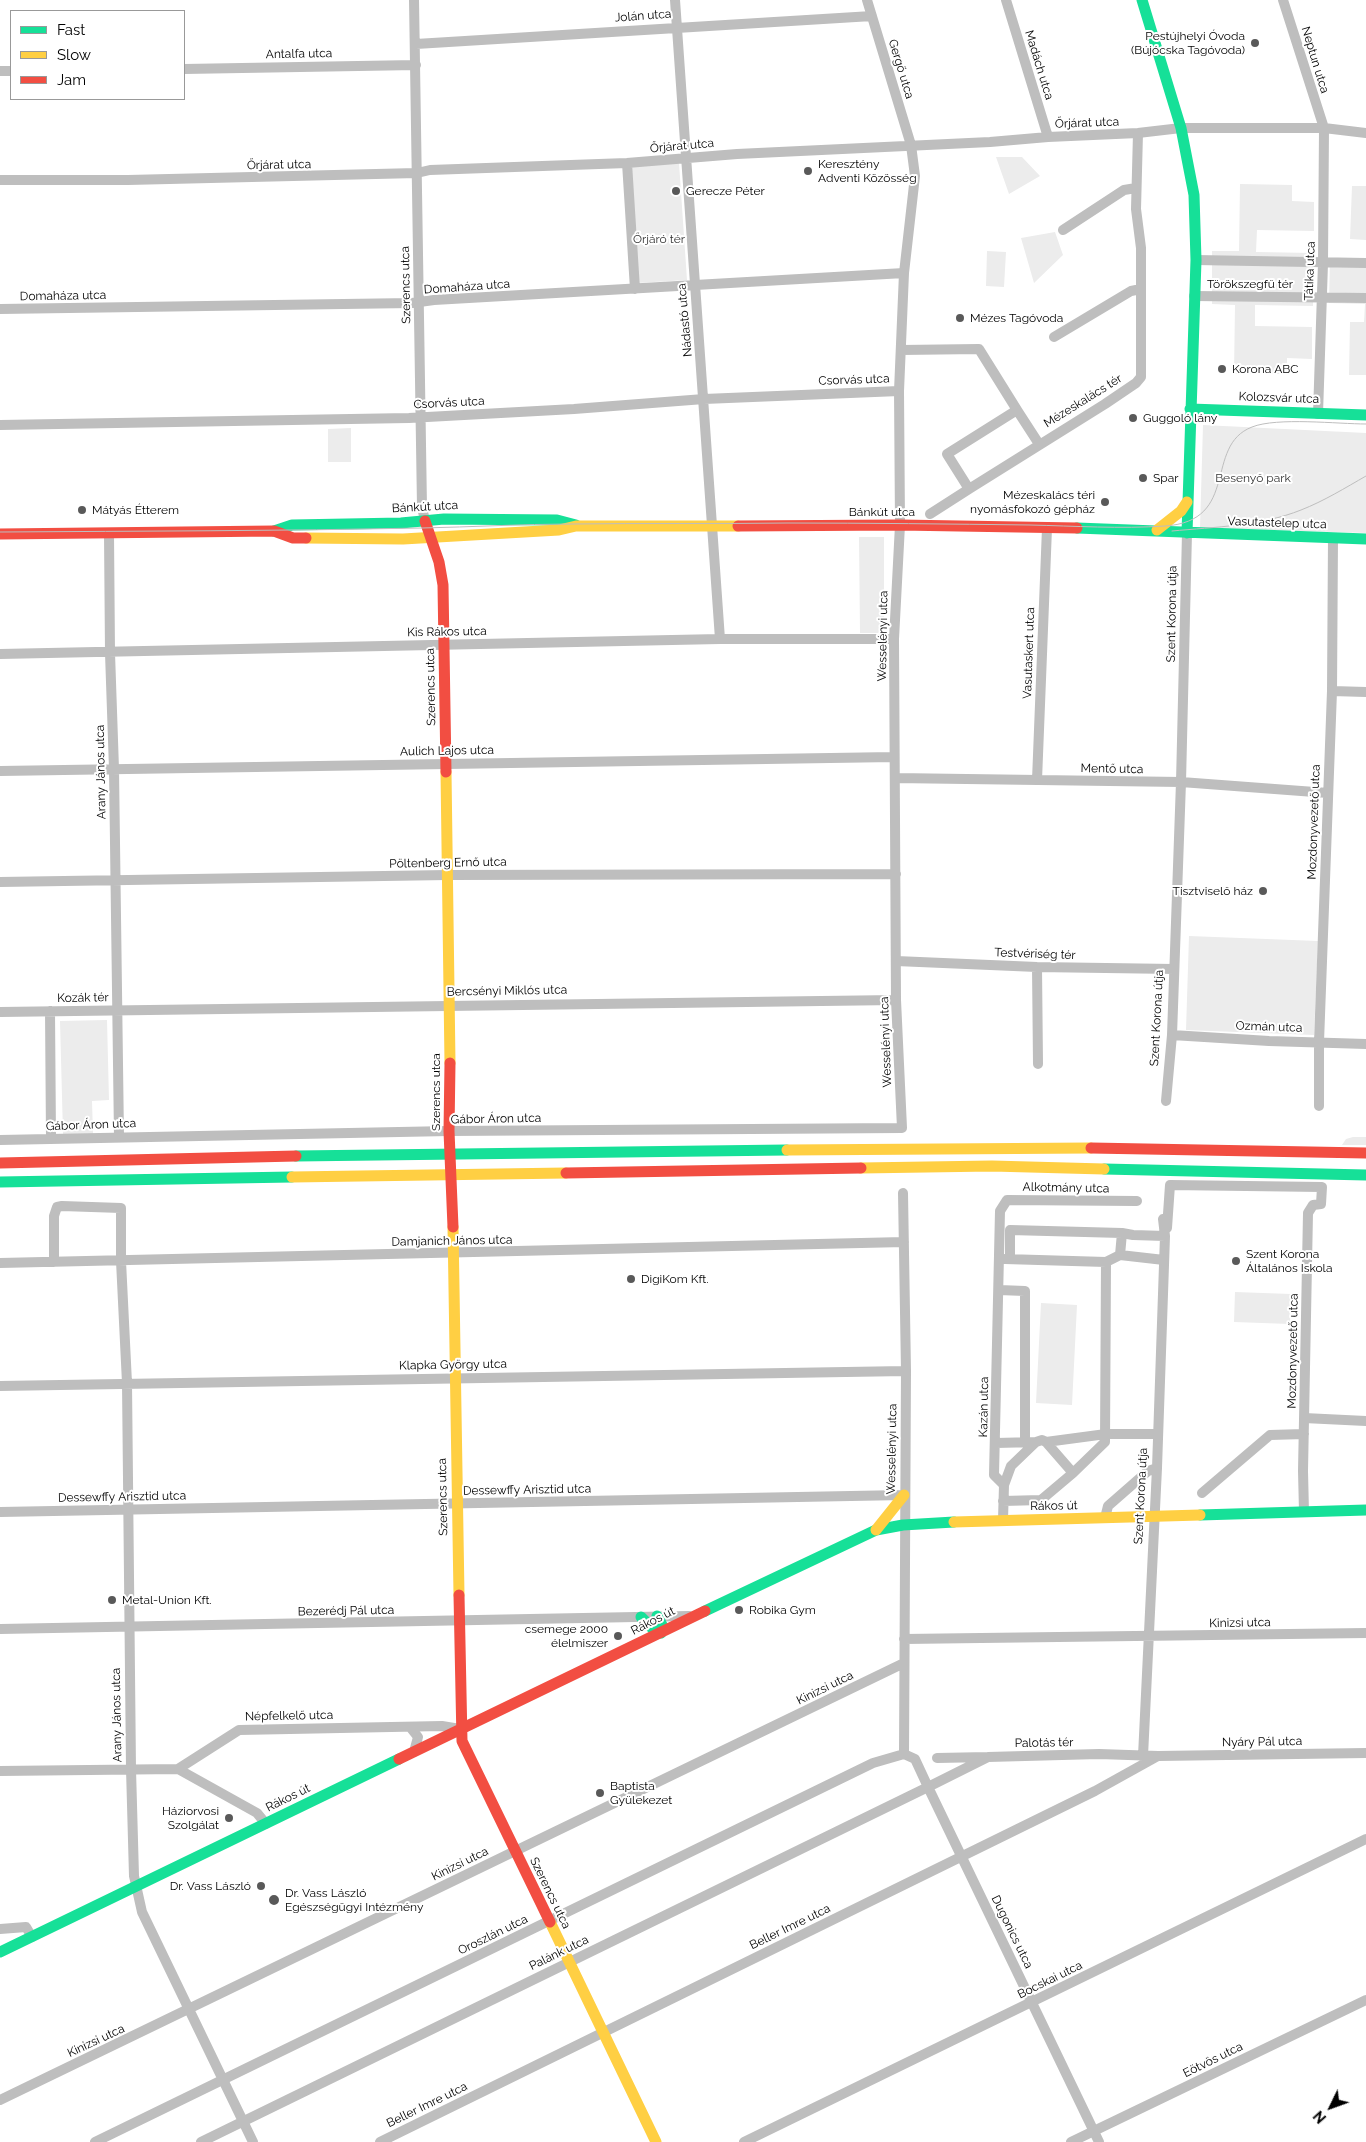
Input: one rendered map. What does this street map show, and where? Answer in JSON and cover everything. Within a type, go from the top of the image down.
[{"type":"street","name":"Szerencs utca","points":[[414,0],[422,507],[439,562],[443,585],[450,1004],[449,1132],[462,1741],[656,2142]]},
{"type":"street","name":"Nádastó utca","points":[[675,0],[720,639]]},
{"type":"street","name":"Gergő utca","points":[[867,0],[911,145]]},
{"type":"street","name":"Madách utca","points":[[1006,0],[1048,136]]},
{"type":"street","name":"Szent Korona útja","points":[[1142,0],[1181,128],[1194,195],[1196,260],[1172,1035],[1166,1101]]},
{"type":"street","name":"Neptun utca","points":[[1283,0],[1324,128]]},
{"type":"street","name":"Jolán utca","points":[[416,44],[872,16]]},
{"type":"street","name":"Antalfa utca","points":[[185,69],[416,65]]},
{"type":"street","name":"Őrjárat utca","points":[[0,180],[148,180],[417,173],[430,170],[626,163],[685,158],[990,142],[1048,136],[1138,133],[1181,128],[1324,128],[1366,133]]},
{"type":"street","name":"Tátika utca","points":[[1318,414],[1323,263],[1324,128]]},
{"type":"street","name":"Mézeskalács tér","points":[[930,514],[1104,404],[1136,383],[1141,377],[1141,248],[1136,209],[1138,133]]},
{"type":"street","name":"Wesselényi utca","points":[[902,1128],[896,1000],[894,639],[900,525],[899,391],[904,273],[915,176],[911,145]]},
{"type":"street","points":[[626,163],[635,289]]},
{"type":"street","points":[[1063,230],[1124,190],[1136,188]]},
{"type":"street","name":"Törökszegfű tér","points":[[1196,260],[1366,263]]},
{"type":"street","name":"Domaháza utca","points":[[0,309],[420,303],[434,300],[904,273]]},
{"type":"street","points":[[1054,337],[1131,290],[1141,289]]},
{"type":"street","name":"Törökszegfű tér","points":[[1194,296],[1366,298]]},
{"type":"street","name":"Mézeskalács tér","points":[[901,350],[979,349],[1039,444]]},
{"type":"street","name":"Csorvás utca","points":[[0,425],[422,417],[704,399],[899,391]]},
{"type":"street","name":"Kolozsvár utca","points":[[1190,409],[1366,415]]},
{"type":"street","points":[[969,489],[947,454],[1016,410]]},
{"type":"street","points":[[1156,530],[1181,511],[1188,502]]},
{"type":"street","name":"Bánkút utca","points":[[274,532],[292,525],[402,523],[478,519],[557,520],[576,526]]},
{"type":"street","name":"Bánkút utca","points":[[0,534],[274,532],[293,538],[403,539],[559,530],[576,526],[900,525],[1156,530],[1187,533]]},
{"type":"street","name":"Vasutaskert utca","points":[[1036,780],[1047,528]]},
{"type":"street","name":"Vasutastelep utca","points":[[1187,533],[1366,539]]},
{"type":"street","name":"Arany János utca","points":[[109,534],[118,1009]]},
{"type":"street","name":"Mozdonyvezető utca","points":[[1319,1106],[1319,1042],[1332,691],[1332,538]]},
{"type":"street","name":"Kis Rákos utca","points":[[0,654],[720,639],[894,639]]},
{"type":"street","points":[[1332,691],[1366,692]]},
{"type":"street","name":"Aulich Lajos utca","points":[[0,771],[894,757]]},
{"type":"street","name":"Mentő utca","points":[[895,778],[1181,782],[1328,793]]},
{"type":"street","name":"Pöltenberg Ernő utca","points":[[0,882],[448,875],[896,874]]},
{"type":"street","name":"Testvériség tér","points":[[896,961],[1036,967],[1174,969]]},
{"type":"street","points":[[1036,967],[1038,1064]]},
{"type":"street","name":"Bercsényi Miklós utca","points":[[118,1009],[896,1000]]},
{"type":"street","name":"Kozák tér","points":[[51,1139],[50,1011],[118,1009],[119,1137]]},
{"type":"street","points":[[0,1012],[50,1011]]},
{"type":"street","name":"Ozmán utca","points":[[1172,1035],[1366,1044]]},
{"type":"street","name":"Gábor Áron utca","points":[[0,1140],[449,1132],[902,1128]]},
{"type":"street","points":[[0,1163],[908,1148],[1135,1148],[1366,1153]]},
{"type":"street","points":[[0,1182],[992,1166],[1366,1174]]},
{"type":"street","name":"Szent Korona útja","points":[[1143,1756],[1157,1468],[1165,1221],[1170,1185],[1322,1187],[1321,1204]]},
{"type":"street","name":"Wesselényi utca","points":[[904,1193],[906,1371],[904,1525]]},
{"type":"street","name":"Alkotmány utca","points":[[1004,1259],[1000,1210],[1007,1200],[1137,1201]]},
{"type":"street","name":"Mozdonyvezető utca","points":[[1304,1512],[1308,1213],[1313,1205],[1321,1204]]},
{"type":"street","points":[[54,1262],[54,1216],[57,1207],[62,1206],[121,1208],[121,1261]]},
{"type":"street","points":[[1164,1260],[1120,1255],[1106,1262],[1004,1259],[1010,1230],[1165,1236]]},
{"type":"street","points":[[1120,1255],[1127,1234]]},
{"type":"street","name":"Damjanich János utca","points":[[0,1263],[453,1254],[904,1242]]},
{"type":"street","name":"Kazán utca","points":[[1003,1520],[1004,1485],[994,1474],[999,1290],[1004,1259]]},
{"type":"street","name":"Arany János utca","points":[[121,1261],[126,1383],[131,1769],[136,1888],[142,1912],[253,2142]]},
{"type":"street","points":[[1003,1501],[1041,1500],[1105,1442],[1106,1262]]},
{"type":"street","points":[[999,1290],[1025,1291],[1025,1442]]},
{"type":"street","name":"Klapka György utca","points":[[0,1386],[906,1371]]},
{"type":"street","name":"Mozdonyvezető utca","points":[[1304,1418],[1366,1421]]},
{"type":"street","points":[[996,1443],[1041,1442],[1106,1434],[1158,1434]]},
{"type":"street","points":[[1202,1493],[1270,1435],[1304,1434]]},
{"type":"street","points":[[1041,1442],[1073,1473]]},
{"type":"street","points":[[1004,1485],[1011,1466],[1041,1442]]},
{"type":"street","points":[[1105,1518],[1108,1506],[1148,1471],[1157,1468]]},
{"type":"street","points":[[876,1530],[904,1496]]},
{"type":"street","name":"Dessewffy Arisztid utca","points":[[0,1512],[904,1496]]},
{"type":"street","name":"Rákos út","points":[[0,1951],[136,1888],[644,1642],[693,1616],[876,1530],[904,1525],[1003,1520],[1366,1510]]},
{"type":"street","points":[[904,1525],[904,1754],[915,1759],[928,1787]]},
{"type":"street","points":[[642,1618],[655,1631],[661,1633],[663,1627],[657,1616]]},
{"type":"street","name":"Bezerédj Pál utca","points":[[0,1629],[693,1616]]},
{"type":"street","points":[[642,1618],[647,1630],[644,1642]]},
{"type":"street","name":"Kinizsi utca","points":[[904,1639],[1366,1633]]},
{"type":"street","name":"Kinizsi utca","points":[[0,2100],[904,1663]]},
{"type":"street","name":"Népfelkelő utca","points":[[178,1769],[239,1730],[442,1726],[461,1729]]},
{"type":"street","points":[[410,1727],[418,1737],[414,1752]]},
{"type":"street","name":"Nyáry Pál utca","points":[[1158,1756],[1366,1753]]},
{"type":"street","name":"Oroszlán utca","points":[[95,2142],[873,1763],[904,1754]]},
{"type":"street","name":"Palotás tér","points":[[937,1758],[1099,1754],[1143,1756]]},
{"type":"street","points":[[1143,1756],[1158,1756]]},
{"type":"street","name":"Beller Imre utca","points":[[380,2142],[1095,1792],[1158,1756]]},
{"type":"street","name":"Palotás tér","points":[[928,1787],[988,1757]]},
{"type":"street","points":[[0,1771],[178,1769],[257,1813],[266,1824]]},
{"type":"street","name":"Dugonics utca","points":[[928,1787],[1100,2142]]},
{"type":"street","name":"Palánk utca","points":[[201,2142],[928,1787]]},
{"type":"street","name":"Bocskai utca","points":[[744,2142],[1033,2003],[1366,1839]]},
{"type":"street","points":[[0,1928],[26,1927],[32,1937]]},
{"type":"street","name":"Eötvös utca","points":[[1071,2142],[1366,2000]]},
{"type":"green space","points":[[996,157],[1022,157],[1040,176],[1009,194]]},
{"type":"green space","name":"Őrjáró tér","points":[[679,163],[687,280],[637,283],[630,166]]},
{"type":"green space","points":[[1240,184],[1292,185],[1292,201],[1314,202],[1314,231],[1257,230],[1256,252],[1313,253],[1313,306],[1255,305],[1255,326],[1312,327],[1312,359],[1287,358],[1287,374],[1234,374],[1235,305],[1212,304],[1212,251],[1239,251]]},
{"type":"green space","points":[[1352,186],[1366,186],[1366,240],[1350,239]]},
{"type":"green space","points":[[1055,232],[1063,255],[1034,283],[1021,238]]},
{"type":"green space","points":[[987,251],[1006,252],[1004,287],[986,286]]},
{"type":"green space","points":[[1330,258],[1366,258],[1366,375],[1349,375],[1350,322],[1364,322],[1365,304],[1329,303]]},
{"type":"green space","name":"Besenyő park","points":[[1203,425],[1366,433],[1366,533],[1200,528]]},
{"type":"green space","points":[[351,428],[351,462],[328,462],[328,429]]},
{"type":"green space","points":[[859,537],[884,537],[884,633],[860,633]]},
{"type":"green space","points":[[1189,936],[1318,941],[1314,1035],[1186,1030]]},
{"type":"green space","points":[[107,1020],[109,1100],[92,1101],[93,1134],[63,1134],[60,1021]]},
{"type":"green space","points":[[1366,1137],[1366,1145],[1342,1145],[1346,1139]]},
{"type":"green space","points":[[1235,1292],[1291,1294],[1290,1324],[1234,1322]]},
{"type":"green space","points":[[1041,1303],[1077,1305],[1072,1405],[1036,1403]]},
{"type":"tram line","points":[[0,532],[316,530],[534,524],[878,523],[1114,527],[1165,526],[1189,521],[1204,511],[1213,497],[1219,482],[1228,450],[1237,437],[1252,427],[1276,422],[1366,424]]},
{"type":"tram line","points":[[1172,531],[1254,523],[1286,515],[1318,503],[1366,476]]},
{"type":"traffic: fast","points":[[1142,0],[1181,128],[1194,195],[1196,260],[1187,533]]},
{"type":"traffic: fast","points":[[1190,409],[1366,415]]},
{"type":"traffic: fast","points":[[274,531],[292,525],[401,523],[444,519],[557,520],[576,525]]},
{"type":"traffic: fast","points":[[1077,528],[1366,539]]},
{"type":"traffic: fast","points":[[296,1156],[787,1150]]},
{"type":"traffic: fast","points":[[1104,1169],[1366,1175]]},
{"type":"traffic: fast","points":[[0,1182],[292,1177]]},
{"type":"traffic: fast","points":[[1200,1515],[1366,1510]]},
{"type":"traffic: fast","points":[[705,1611],[876,1530],[903,1525],[954,1522]]},
{"type":"traffic: fast","points":[[657,1616],[663,1627],[661,1633]]},
{"type":"traffic: fast","points":[[641,1617],[655,1631],[661,1633]]},
{"type":"traffic: fast","points":[[0,1952],[399,1759]]},
{"type":"traffic: slow","points":[[1157,530],[1181,511],[1187,502]]},
{"type":"traffic: slow","points":[[306,538],[403,539],[559,530],[576,526],[738,526]]},
{"type":"traffic: slow","points":[[446,772],[450,1063]]},
{"type":"traffic: slow","points":[[787,1150],[1091,1148]]},
{"type":"traffic: slow","points":[[861,1168],[992,1166],[1104,1169]]},
{"type":"traffic: slow","points":[[292,1177],[566,1173]]},
{"type":"traffic: slow","points":[[453,1227],[459,1595]]},
{"type":"traffic: slow","points":[[876,1530],[904,1495]]},
{"type":"traffic: slow","points":[[954,1522],[1200,1515]]},
{"type":"traffic: slow","points":[[550,1922],[656,2142]]},
{"type":"traffic: jam","points":[[425,521],[439,562],[443,585],[446,772]]},
{"type":"traffic: jam","points":[[738,526],[900,525],[1077,528]]},
{"type":"traffic: jam","points":[[0,534],[274,531],[293,538],[306,538]]},
{"type":"traffic: jam","points":[[450,1063],[449,1131],[453,1227]]},
{"type":"traffic: jam","points":[[1091,1148],[1366,1153]]},
{"type":"traffic: jam","points":[[0,1163],[296,1156]]},
{"type":"traffic: jam","points":[[566,1173],[861,1168]]},
{"type":"traffic: jam","points":[[459,1595],[462,1741],[550,1922]]},
{"type":"traffic: jam","points":[[399,1759],[705,1611]]},
{"type":"place","name":"Pestújhelyi Óvoda (Bújócska Tagóvoda)","points":[[1255,43]]},
{"type":"place","name":"Keresztény Adventi Közösség","points":[[808,171]]},
{"type":"place","name":"Gerecze Péter","points":[[676,191]]},
{"type":"place","name":"Mézes Tagóvoda","points":[[960,318]]},
{"type":"place","name":"Korona ABC","points":[[1222,369]]},
{"type":"place","name":"Guggoló lány","points":[[1133,418]]},
{"type":"place","name":"Spar","points":[[1143,478]]},
{"type":"place","name":"Mézeskalács téri nyomásfokozó gépház","points":[[1105,502]]},
{"type":"place","name":"Mátyás Étterem","points":[[82,510]]},
{"type":"place","name":"Tisztviselő ház","points":[[1263,891]]},
{"type":"place","name":"Szent Korona Általános Iskola","points":[[1236,1261]]},
{"type":"place","name":"DigiKom Kft.","points":[[631,1279]]},
{"type":"place","name":"Metal-Union Kft.","points":[[112,1600]]},
{"type":"place","name":"Robika Gym","points":[[739,1610]]},
{"type":"place","name":"csemege 2000 élelmiszer","points":[[618,1636]]},
{"type":"place","name":"Baptista Gyülekezet","points":[[600,1793]]},
{"type":"place","name":"Háziorvosi Szolgálat","points":[[229,1818]]},
{"type":"place","name":"Dr. Vass László","points":[[261,1886]]},
{"type":"place","name":"Dr. Vass László Egészségügyi Intézmény","points":[[274,1900]]}]
